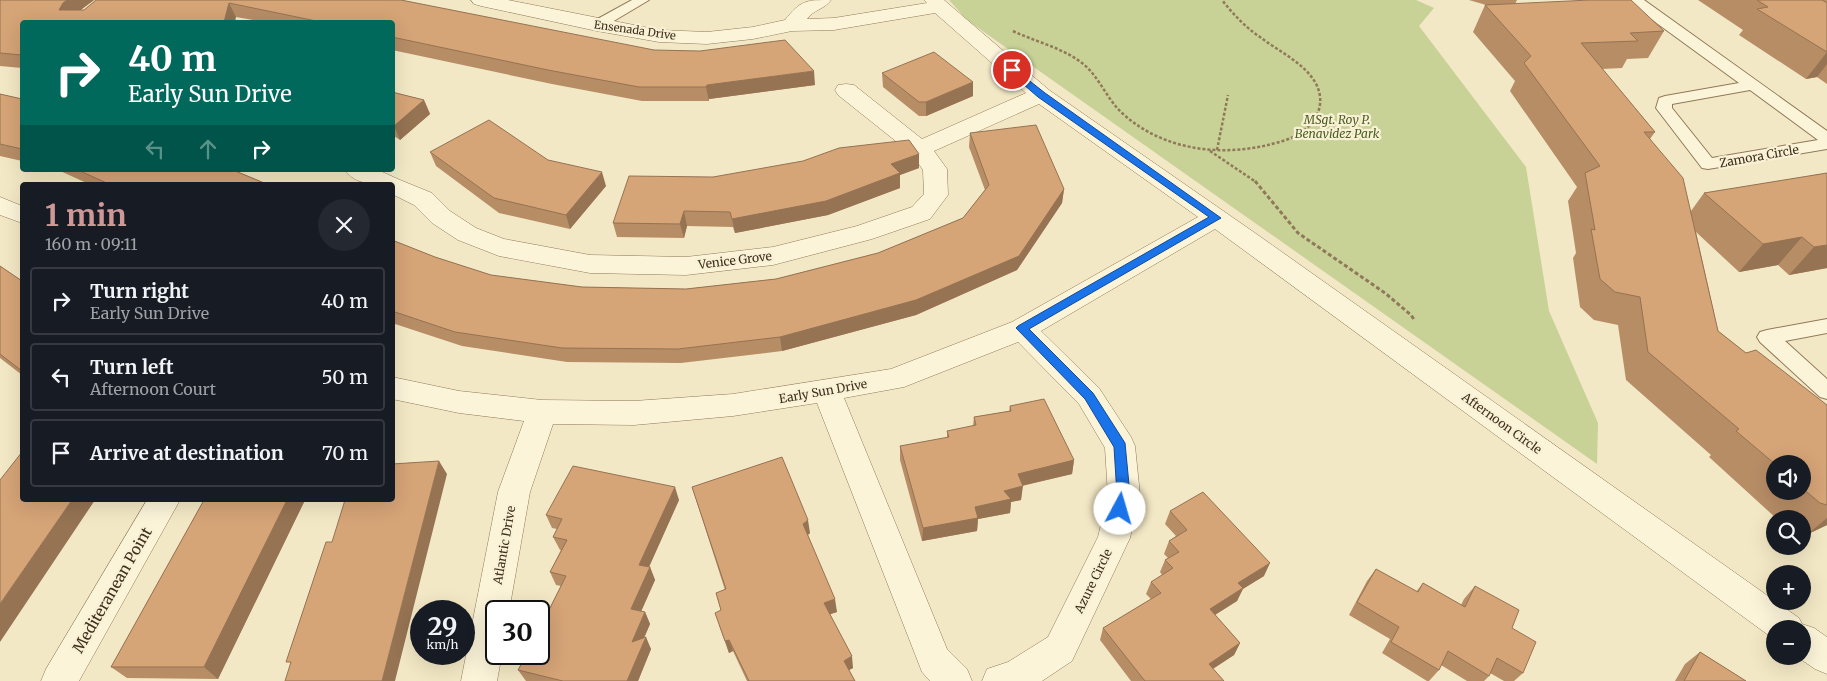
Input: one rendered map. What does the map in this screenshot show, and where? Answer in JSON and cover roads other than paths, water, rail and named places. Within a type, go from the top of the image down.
[{"type":"street","name":"Ensenada Drive","points":[[481,0],[597,25],[659,36],[707,38],[753,34],[792,25],[834,24],[937,4]]},
{"type":"street","points":[[792,25],[803,10],[821,0]]},
{"type":"street","name":"Afternoon Circle","points":[[937,4],[1042,95],[1774,620]]},
{"type":"street","name":"Venice Grove","points":[[395,188],[423,199],[441,216],[467,234],[499,247],[590,264],[686,266],[773,256],[863,233],[921,212],[936,195],[935,169],[920,149],[846,90]]},
{"type":"street","points":[[920,149],[1042,95]]},
{"type":"street","points":[[0,205],[20,214]]},
{"type":"street","name":"Early Sun Drive","points":[[395,389],[459,402],[542,412],[634,413],[733,405],[894,379],[1022,328],[1216,218]]},
{"type":"street","name":"Azure Circle","points":[[1000,681],[1015,678],[1060,649],[1114,538],[1124,495],[1120,446],[1089,396],[1022,328]]},
{"type":"street","points":[[827,391],[934,660],[954,681]]},
{"type":"street","name":"Atlantic Drive","points":[[479,681],[514,492],[542,412]]},
{"type":"street","name":"Mediteranean Point","points":[[59,681],[163,502]]},
{"type":"street","points":[[1811,646],[1827,657]]},
{"type":"lane","points":[[597,25],[642,0]]},
{"type":"lane","points":[[1632,0],[1639,3],[1827,139]]},
{"type":"lane","name":"Zamora Circle","points":[[1753,85],[1666,101],[1664,108],[1708,164],[1827,144]]},
{"type":"lane","points":[[1827,326],[1768,337],[1827,391]]},
{"type":"park label","name":"MSgt. Roy P. Benavidez Park","points":[[1337,126]]}]
